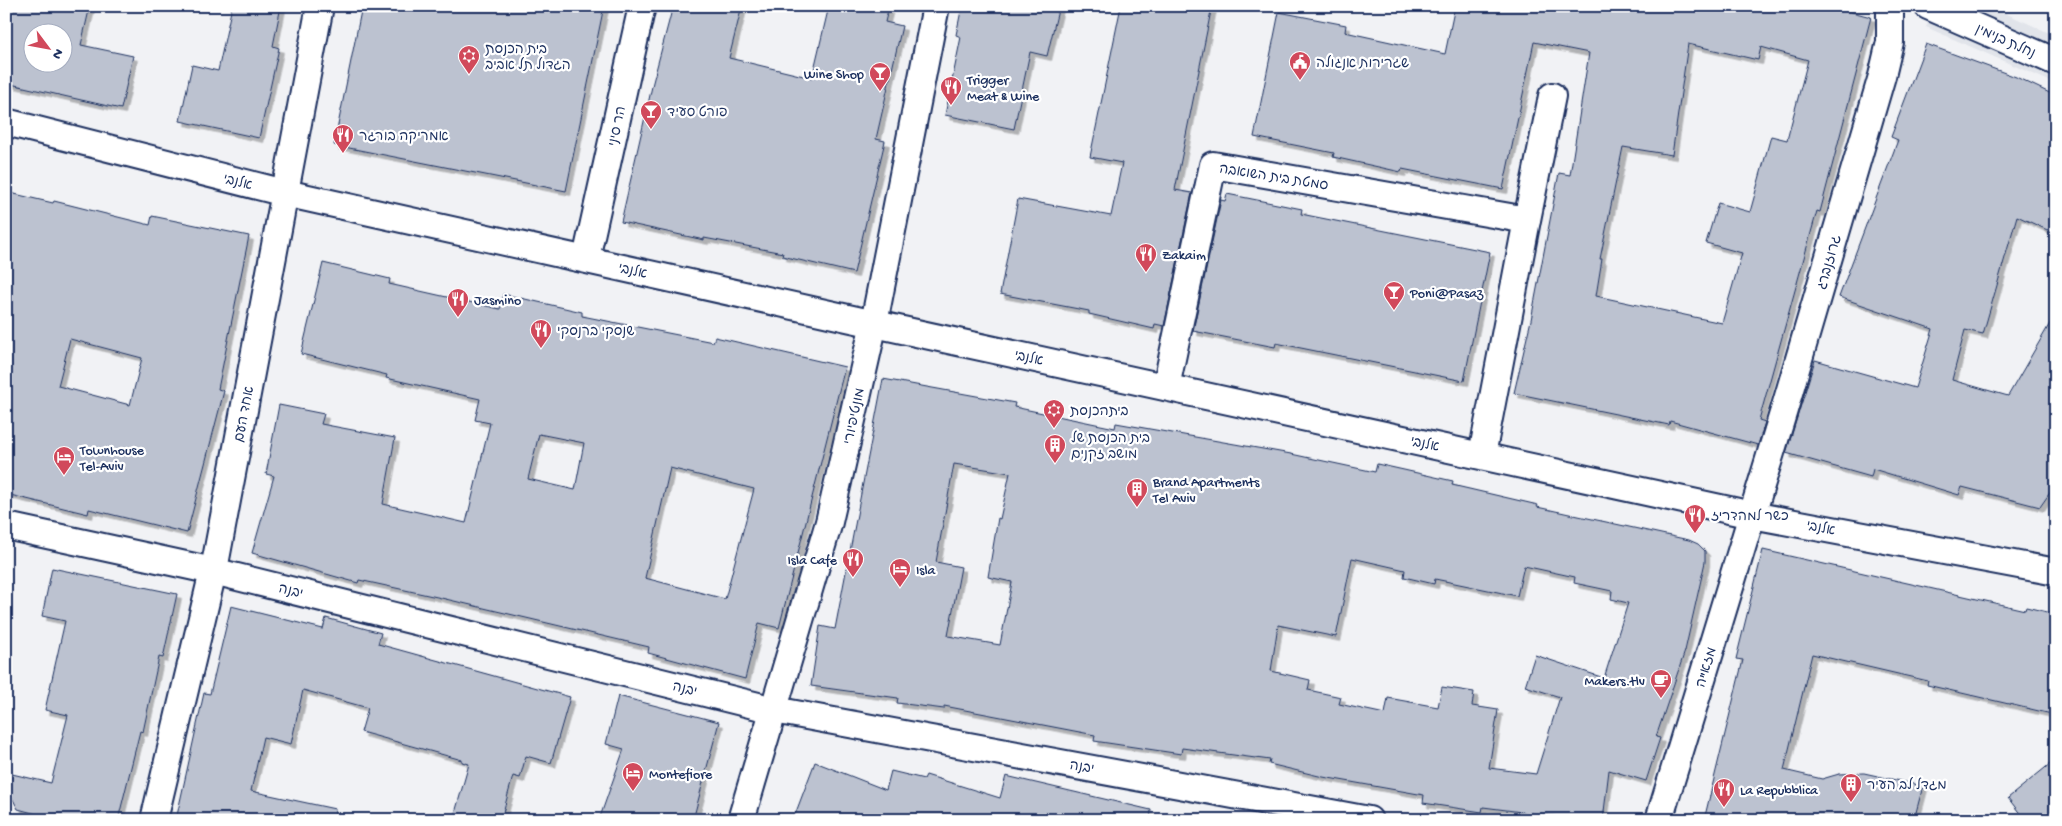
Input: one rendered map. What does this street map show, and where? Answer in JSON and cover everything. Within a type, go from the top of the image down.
[{"type":"street","name":"אחד העם","points":[[154,820],[213,571],[320,6]]},
{"type":"street","name":"הר סיני","points":[[589,245],[642,6]]},
{"type":"street","name":"מונטיפיורי","points":[[742,820],[829,522],[874,323],[936,6]]},
{"type":"street","name":"גרוזנברג","points":[[1752,515],[1882,76],[1890,42],[1890,6]]},
{"type":"street","name":"נחלת בנימין","points":[[1928,6],[2056,62]]},
{"type":"street","points":[[1482,455],[1552,96]]},
{"type":"street","name":"אלנבי","points":[[6,122],[285,193],[1752,515],[2054,568]]},
{"type":"street","name":"סמטת בית השואבה","points":[[1166,387],[1213,165],[1527,220]]},
{"type":"street","name":"מזא\"ה","points":[[1659,820],[1752,515]]},
{"type":"street","name":"יבנה","points":[[6,526],[213,571],[774,710],[1324,816],[1369,820]]},
{"type":"shaded area","points":[[1935,6],[1989,6],[2056,36],[2056,84],[1926,27]]},
{"type":"building","points":[[6,6],[90,6],[81,45],[133,56],[121,109],[6,83]]},
{"type":"building","points":[[232,6],[281,6],[273,46],[279,48],[259,138],[180,121],[192,65],[218,71]]},
{"type":"building","name":"בית הכנסת הגדול תל אביב","points":[[362,6],[604,6],[566,191],[334,145]]},
{"type":"building","points":[[673,6],[742,6],[729,58],[812,78],[829,6],[889,6],[885,22],[902,26],[876,139],[885,141],[854,273],[782,256],[783,253],[704,238],[704,240],[621,222],[653,82]]},
{"type":"building","points":[[962,6],[1059,6],[1047,56],[1030,52],[1014,129],[945,115],[961,37],[956,35]]},
{"type":"building","points":[[1121,6],[1212,6],[1175,190],[1192,193],[1164,326],[1155,324],[1154,329],[1089,314],[1089,311],[1000,294],[1018,199],[1111,216],[1122,163],[1090,157]]},
{"type":"building","points":[[1455,6],[1829,6],[1871,17],[1820,212],[1817,211],[1759,420],[1765,422],[1758,445],[1670,421],[1669,425],[1514,393],[1531,320],[1559,173],[1570,175],[1589,53],[1534,42],[1503,189],[1402,169],[1401,172],[1333,157],[1334,153],[1254,137],[1279,12],[1346,25],[1345,32],[1445,54]],"holes":[[[1688,44],[1758,60],[1761,47],[1808,60],[1787,140],[1771,136],[1750,212],[1718,203],[1706,243],[1742,253],[1722,323],[1596,296],[1602,259],[1600,259],[1623,147],[1672,155]]]},
{"type":"building","points":[[1926,44],[2016,77],[2056,96],[2056,234],[2017,216],[1983,334],[1965,330],[1952,380],[2008,396],[2056,313],[2056,484],[2040,507],[1962,487],[1959,495],[1873,469],[1871,477],[1786,453],[1815,360],[1915,388],[1933,329],[1839,297],[1898,140],[1891,137]]},
{"type":"building","points":[[6,192],[53,203],[54,201],[150,225],[152,216],[249,236],[218,389],[224,391],[187,533],[89,509],[88,514],[6,494]],"holes":[[[70,339],[142,358],[130,405],[58,386]]]},
{"type":"building","points":[[1227,194],[1302,209],[1301,214],[1490,252],[1464,381],[1276,343],[1275,347],[1193,331],[1221,200],[1225,201]]},
{"type":"building","points":[[323,263],[390,279],[389,284],[500,309],[503,294],[582,312],[582,316],[713,342],[715,337],[845,367],[779,628],[759,623],[745,679],[648,653],[649,647],[437,597],[359,580],[358,583],[252,553],[274,476],[266,474],[279,405],[324,414],[321,424],[395,438],[383,504],[466,523],[490,423],[475,420],[480,399],[386,378],[387,375],[301,354]],"holes":[[[539,434],[584,443],[575,490],[528,479]],[[670,468],[754,489],[725,599],[645,578]]]},
{"type":"building","points":[[883,379],[1015,403],[1014,407],[1115,428],[1116,423],[1291,454],[1375,472],[1377,464],[1453,481],[1452,485],[1538,505],[1537,507],[1689,540],[1698,544],[1705,551],[1705,562],[1685,651],[1656,737],[1660,738],[1646,781],[1609,770],[1603,820],[1584,820],[1483,807],[1482,812],[1423,803],[1424,795],[1323,777],[1269,764],[1270,760],[1182,748],[1181,754],[1094,741],[1095,735],[944,706],[944,709],[897,703],[898,698],[811,686],[820,626],[835,629]],"holes":[[[954,464],[1010,473],[1000,519],[998,518],[988,577],[1012,582],[1000,645],[948,636],[961,567],[936,562]],[[1352,558],[1405,570],[1404,577],[1434,584],[1435,579],[1517,596],[1524,566],[1575,577],[1574,583],[1612,591],[1611,599],[1628,603],[1604,678],[1535,655],[1525,686],[1560,697],[1536,774],[1489,768],[1498,710],[1472,706],[1474,692],[1442,687],[1438,707],[1388,698],[1385,714],[1339,704],[1341,697],[1308,690],[1310,680],[1271,671],[1278,625],[1336,637]]]},
{"type":"building","points":[[1763,550],[2025,610],[2026,607],[2056,614],[2056,715],[1927,685],[1928,681],[1812,654],[1784,770],[1822,779],[1839,774],[1864,773],[1923,786],[1914,820],[1704,820],[1743,660],[1736,659]]},
{"type":"building","points":[[52,568],[177,594],[163,658],[159,657],[143,732],[140,731],[118,820],[43,820],[44,816],[18,809],[8,790],[12,774],[51,783],[68,715],[45,710],[65,621],[42,616]]},
{"type":"building","points":[[231,606],[323,629],[326,618],[381,633],[378,644],[570,697],[551,763],[526,756],[520,778],[513,776],[501,820],[453,820],[469,764],[462,762],[462,760],[361,732],[368,708],[303,690],[291,744],[263,737],[251,791],[335,809],[334,820],[176,820],[204,693],[210,694]]},
{"type":"building","points":[[618,696],[719,722],[693,820],[599,820],[624,749],[606,744]]},
{"type":"building","points":[[2056,759],[2056,820],[2025,820],[2008,798]]},
{"type":"building","points":[[815,762],[886,790],[891,771],[924,779],[926,775],[1000,798],[1006,776],[1151,810],[1150,820],[793,820]]},
{"type":"place","name":"בית הכנסת הגדול תל אביב","points":[[469,75]]},
{"type":"place","name":"שגרירות אנגולה","points":[[1300,81]]},
{"type":"place","name":"Wine Shop","points":[[880,92]]},
{"type":"place","name":"Trigger Meat & Wine","points":[[951,106]]},
{"type":"place","name":"פורט סעיד","points":[[651,130]]},
{"type":"place","name":"אמריקה בורגר","points":[[343,154]]},
{"type":"place","name":"Zakaim","points":[[1146,273]]},
{"type":"place","name":"Poni@Pasaz","points":[[1394,311]]},
{"type":"place","name":"Jasmino","points":[[458,318]]},
{"type":"place","name":"שנסקי ברנסקי","points":[[541,349]]},
{"type":"place","name":"ביתהכנסת","points":[[1054,429]]},
{"type":"place","name":"בית הכנסת של מושב זקנים","points":[[1055,464]]},
{"type":"place","name":"Townhouse Tel-Aviv","points":[[64,476]]},
{"type":"place","name":"Brand Apartments Tel Aviv","points":[[1137,508]]},
{"type":"place","name":"כשר למהדריז","points":[[1695,534]]},
{"type":"place","name":"Isla Cafe","points":[[853,578]]},
{"type":"place","name":"Isla","points":[[900,588]]},
{"type":"place","name":"Makers.tlv","points":[[1661,699]]},
{"type":"place","name":"Montefiore","points":[[633,792]]},
{"type":"place","name":"מגדל לב העיר","points":[[1851,803]]},
{"type":"place","name":"La Repubblica","points":[[1724,808]]}]
